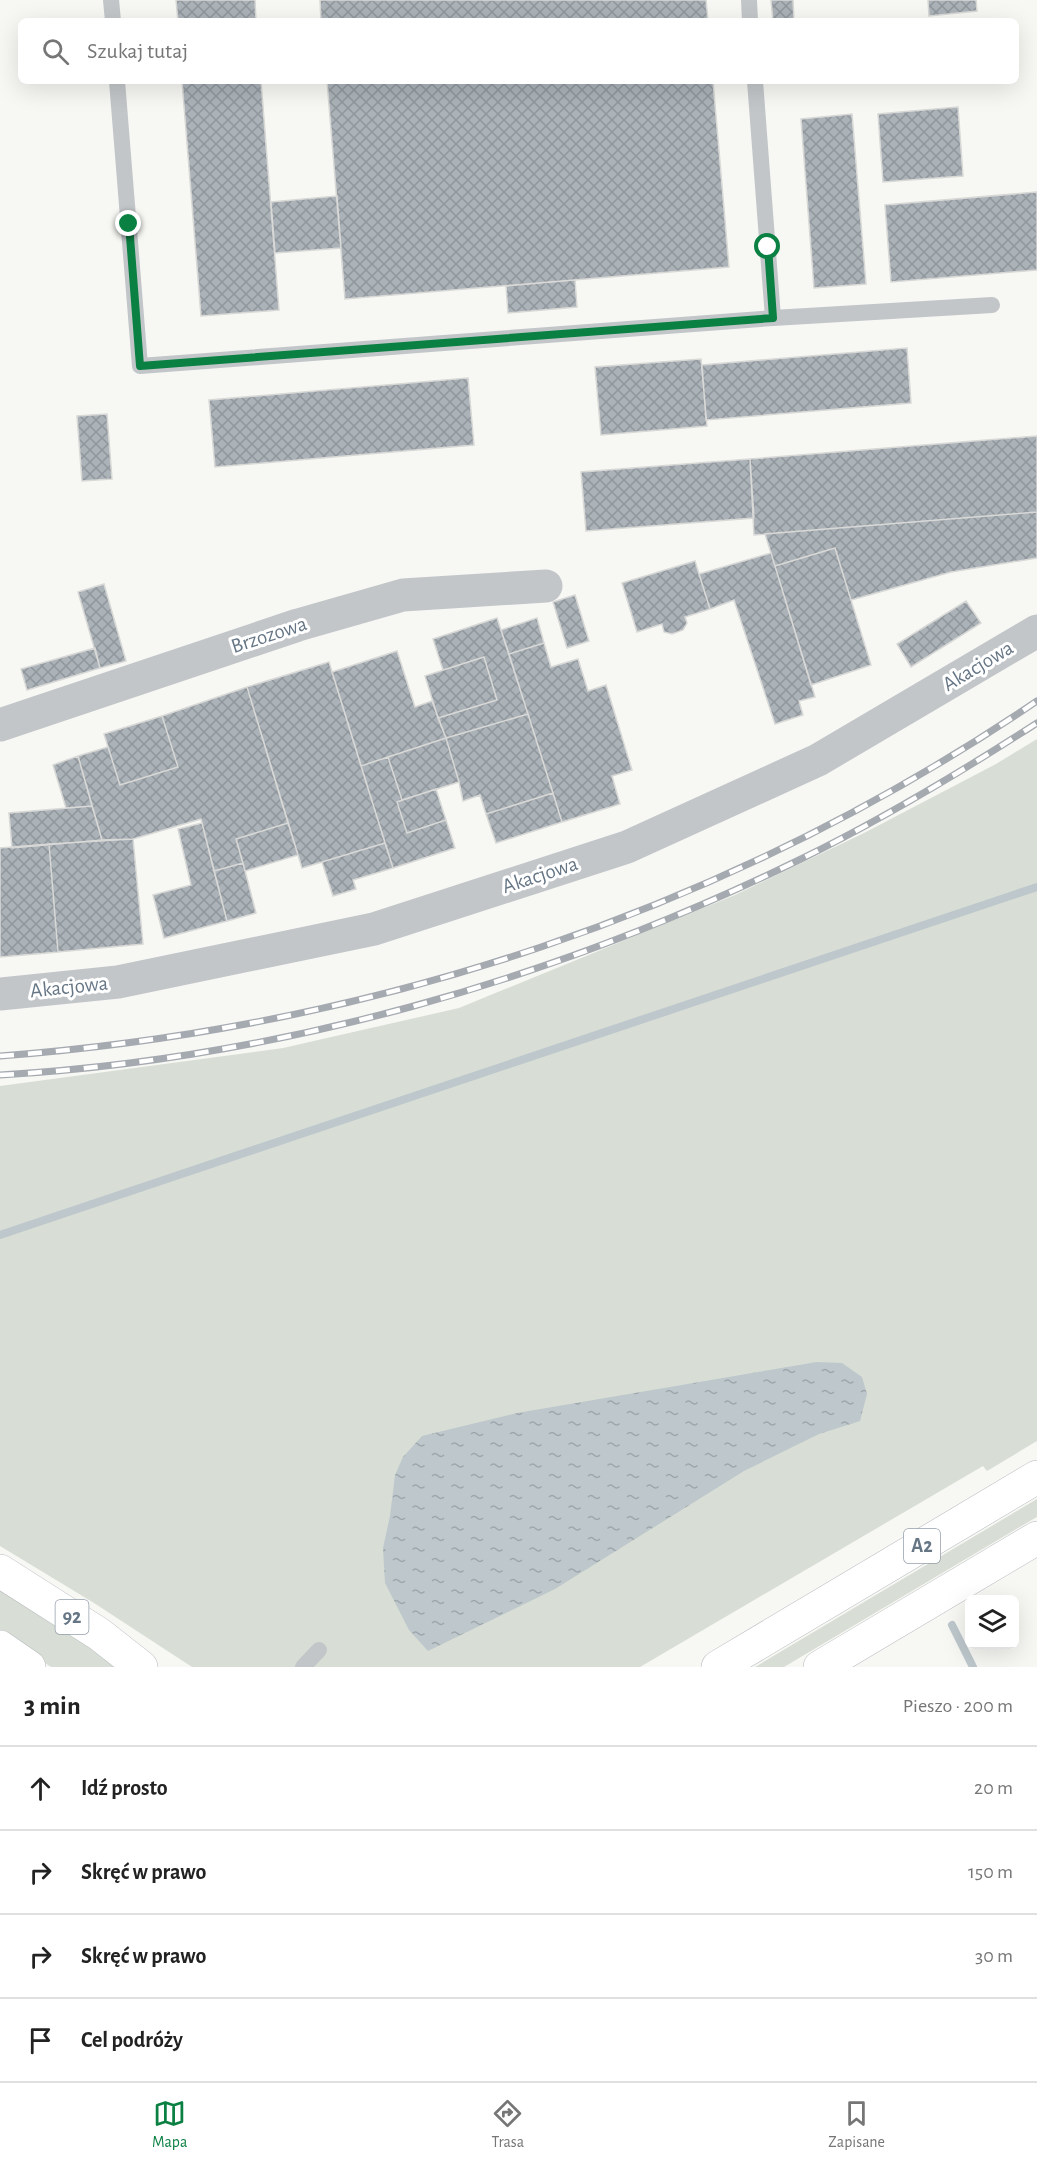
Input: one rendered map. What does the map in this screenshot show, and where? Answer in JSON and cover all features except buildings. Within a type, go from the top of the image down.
[{"type":"main road","name":"A2","points":[[718,1667],[1037,1477]]},
{"type":"main road","name":"A2","points":[[820,1667],[1037,1538]]},
{"type":"main road","name":"92","points":[[0,1571],[99,1634],[141,1667]]},
{"type":"main road","points":[[0,1647],[29,1667]]},
{"type":"street","name":"Brzozowa","points":[[0,725],[298,625],[403,594],[546,586]]},
{"type":"street","name":"Akacjowa","points":[[0,994],[118,982],[374,929],[627,847],[818,760],[1037,631]]},
{"type":"lane","points":[[111,0],[112,18]]},
{"type":"lane","points":[[749,0],[750,18]]},
{"type":"lane","points":[[117,84],[140,366],[773,318],[992,305]]},
{"type":"lane","points":[[755,84],[773,318]]},
{"type":"lane","points":[[303,1667],[319,1650]]},
{"type":"shaded area","points":[[1037,739],[1037,1441],[987,1471],[983,1466],[640,1667],[192,1667],[94,1603],[0,1546],[0,1086],[283,1048],[459,1008],[735,895],[864,833],[996,764]]},
{"type":"shaded area","points":[[1037,1499],[1037,1517],[784,1667],[755,1667]]},
{"type":"shaded area","points":[[0,1582],[126,1667],[51,1667],[0,1633]]},
{"type":"water","points":[[817,1362],[842,1363],[862,1377],[867,1394],[860,1421],[819,1434],[744,1471],[555,1589],[428,1651],[409,1630],[385,1583],[383,1548],[395,1475],[403,1457],[422,1436],[517,1413]]},
{"type":"waterway","points":[[0,1235],[1037,887]]},
{"type":"waterway","points":[[952,1625],[973,1667]]},
{"type":"railway","points":[[0,1056],[139,1041],[275,1018],[410,987],[542,947],[671,898],[796,841],[919,775],[1037,701]]},
{"type":"railway","points":[[0,1075],[104,1066],[207,1052],[310,1032],[411,1007],[511,977],[610,942],[706,903],[801,859],[862,828],[1037,723]]},
{"type":"route","points":[[129,224],[140,366],[773,318],[768,247]]}]
